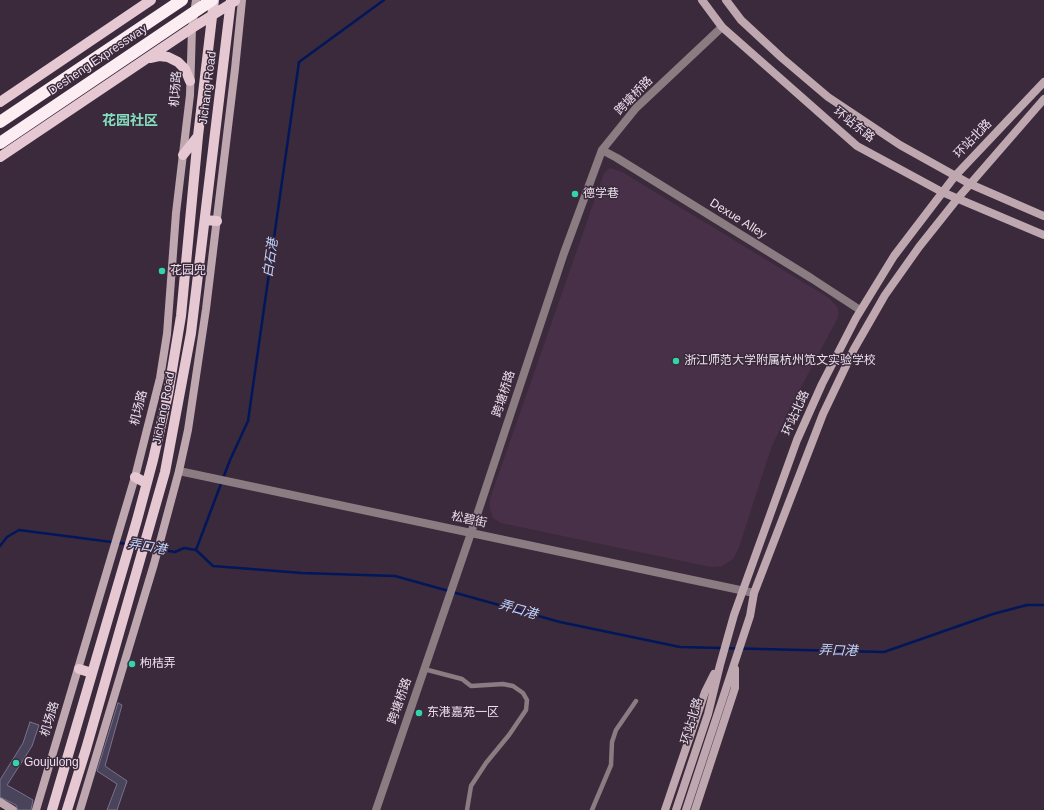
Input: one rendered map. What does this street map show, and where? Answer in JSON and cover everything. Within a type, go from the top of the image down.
[{"type":"highway","name":"Desheng Expressway","points":[[0,122],[182,0]]},
{"type":"highway","name":"Desheng Expressway","points":[[0,143],[213,0]]},
{"type":"main road","points":[[0,102],[151,0]]},
{"type":"main road","name":"机场路","points":[[36,810],[135,477],[160,378],[166,341],[176,212],[190,81],[192,28],[196,0]]},
{"type":"main road","name":"机场路","points":[[52,810],[137,520],[153,460],[168,394],[181,316],[198,136],[213,0]]},
{"type":"main road","points":[[80,810],[154,564],[179,471],[188,430],[206,309],[236,69],[242,0]]},
{"type":"main road","name":"环站东路","points":[[702,0],[722,27],[857,146],[942,192],[1044,236]]},
{"type":"main road","name":"环站东路","points":[[726,0],[741,20],[782,58],[828,97],[900,145],[955,176],[1044,216]]},
{"type":"main road","points":[[0,157],[232,1]]},
{"type":"main road","name":"Jichang Road","points":[[67,810],[86,749],[165,472],[191,333],[232,1]]},
{"type":"main road","points":[[144,60],[159,56],[168,57],[178,62],[185,69],[190,81]]},
{"type":"main road","name":"环站北路","points":[[676,810],[708,714],[720,665],[742,590],[797,440],[822,384],[860,310],[894,256],[955,176],[1044,82]]},
{"type":"main road","name":"环站北路","points":[[686,810],[750,616],[754,593],[823,414],[854,349],[890,289],[919,247],[958,198],[1044,99]]},
{"type":"main road","points":[[183,155],[198,136]]},
{"type":"main road","points":[[205,220],[217,221]]},
{"type":"main road","points":[[135,477],[146,483]]},
{"type":"main road","points":[[695,810],[735,688],[734,663]]},
{"type":"main road","points":[[665,810],[705,692],[720,665]]},
{"type":"main road","points":[[79,669],[92,673]]},
{"type":"main road","points":[[0,802],[13,810]]},
{"type":"street","name":"跨塘桥路","points":[[376,810],[471,533],[564,252],[602,150],[636,108],[722,27]]},
{"type":"street","name":"Dexue Alley","points":[[602,150],[860,310]]},
{"type":"street","name":"松碧街","points":[[179,471],[754,593]]},
{"type":"lane","points":[[424,669],[462,679],[471,686],[503,684],[512,686],[523,694],[527,700],[526,710],[509,735],[486,763],[471,786],[467,810]]},
{"type":"lane","points":[[592,810],[611,764],[612,742],[616,730],[636,701]]},
{"type":"shaded area","name":"浙江师范大学附属杭州笕文实验学校","points":[[610,168],[622,172],[829,298],[838,308],[838,317],[791,406],[771,448],[739,547],[733,559],[722,566],[711,567],[501,523],[493,518],[490,509],[490,499],[604,173]]},
{"type":"building","name":"Goujulong","points":[[118,703],[122,705],[105,766],[127,781],[117,810],[107,810],[117,784],[97,771]]},
{"type":"building","name":"Goujulong","points":[[30,722],[39,725],[32,746],[7,785],[33,800],[31,810],[18,810],[16,805],[0,797],[0,780],[23,743]]},
{"type":"waterway","name":"白石港","points":[[196,550],[230,460],[248,421],[299,62],[384,0]]},
{"type":"waterway","name":"弄口港","points":[[0,546],[7,537],[19,530],[127,544]]},
{"type":"waterway","name":"弄口港","points":[[145,547],[175,552],[184,548],[196,550],[213,566],[302,573],[395,576],[560,622],[680,647],[884,652],[993,614],[1027,605],[1044,605]]},
{"type":"place","name":"德学巷","points":[[575,194]]},
{"type":"place","name":"花园兜","points":[[162,271]]},
{"type":"place","name":"浙江师范大学附属杭州笕文实验学校","points":[[676,361]]},
{"type":"place","name":"枸桔弄","points":[[132,664]]},
{"type":"place","name":"东港嘉苑一区","points":[[419,713]]},
{"type":"place","name":"Goujulong","points":[[16,763]]},
{"type":"district","name":"花园社区","points":[[130,121]]}]
